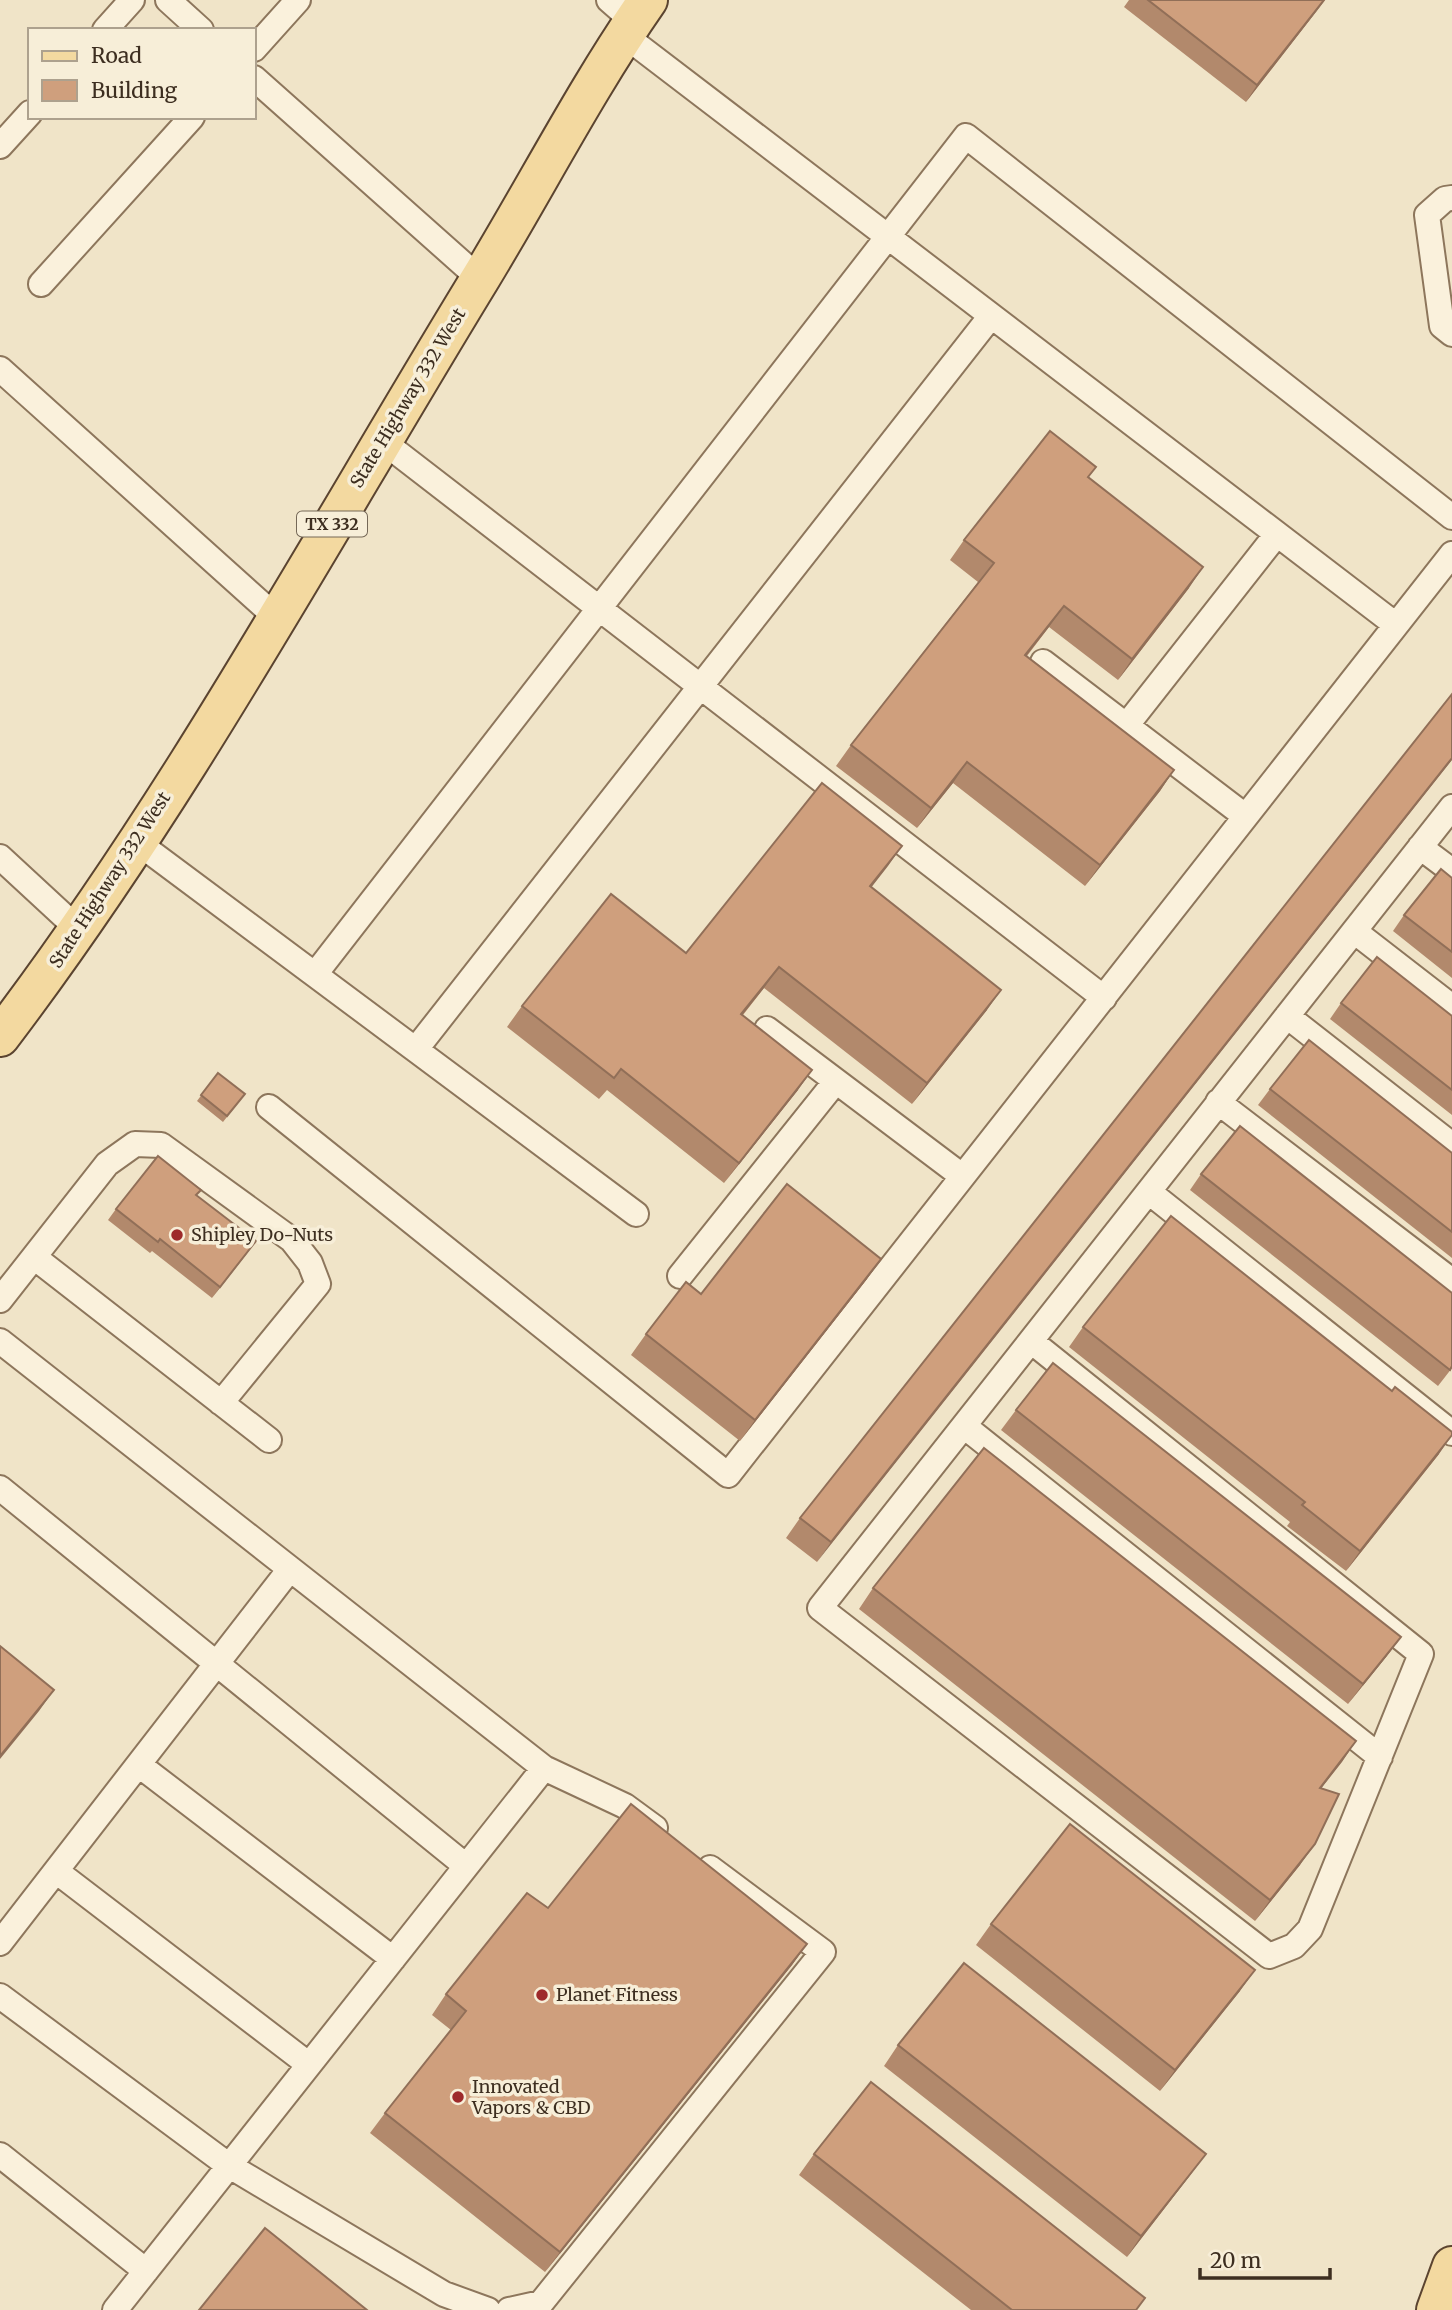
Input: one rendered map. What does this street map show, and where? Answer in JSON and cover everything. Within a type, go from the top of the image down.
[{"type":"main road","name":"State Highway 332 West","points":[[0,1037],[79,930],[277,618],[381,440],[480,279],[629,14]]},
{"type":"main road","points":[[1436,2310],[1452,2266]]},
{"type":"lane","points":[[107,28],[132,0]]},
{"type":"lane","points":[[168,0],[199,28]]},
{"type":"lane","points":[[256,47],[298,0]]},
{"type":"lane","points":[[629,14],[889,237],[1396,625]]},
{"type":"lane","points":[[256,80],[480,279]]},
{"type":"lane","points":[[0,146],[28,115]]},
{"type":"lane","points":[[41,284],[190,119]]},
{"type":"lane","points":[[316,973],[966,136],[1452,517]]},
{"type":"lane","points":[[1452,198],[1445,199],[1427,215],[1442,326],[1452,334]]},
{"type":"lane","points":[[416,1049],[991,316]]},
{"type":"lane","points":[[0,369],[277,618]]},
{"type":"lane","points":[[381,440],[1104,998]]},
{"type":"lane","points":[[1126,726],[1277,534]]},
{"type":"lane","points":[[268,1107],[728,1475],[1452,554]]},
{"type":"lane","points":[[1043,662],[1245,816]]},
{"type":"lane","points":[[1031,1341],[1421,1654],[1310,1929],[1294,1946],[1269,1956],[820,1608],[1452,807]]},
{"type":"lane","points":[[137,842],[636,1214]]},
{"type":"lane","points":[[1420,847],[1452,871]]},
{"type":"lane","points":[[0,857],[79,930]]},
{"type":"lane","points":[[1354,931],[1452,1007]]},
{"type":"lane","points":[[1287,1016],[1452,1145]]},
{"type":"lane","points":[[767,1029],[962,1177]]},
{"type":"lane","points":[[680,1276],[836,1081]]},
{"type":"lane","points":[[1219,1102],[1452,1281]]},
{"type":"lane","points":[[0,1300],[107,1164],[135,1144],[161,1145],[292,1240],[310,1263],[318,1284],[222,1403]]},
{"type":"lane","points":[[1149,1192],[1452,1433]]},
{"type":"lane","points":[[34,1256],[269,1440]]},
{"type":"lane","points":[[0,1341],[544,1768],[625,1806],[669,1838]]},
{"type":"lane","points":[[964,1426],[1380,1757]]},
{"type":"lane","points":[[0,1488],[466,1866]]},
{"type":"lane","points":[[0,1943],[290,1569]]},
{"type":"lane","points":[[139,1765],[393,1959]]},
{"type":"lane","points":[[115,2310],[544,1768]]},
{"type":"lane","points":[[509,2310],[541,2302],[823,1952],[691,1854]]},
{"type":"lane","points":[[56,1871],[309,2064]]},
{"type":"lane","points":[[0,1996],[228,2165],[438,2302],[488,2310]]},
{"type":"lane","points":[[0,2155],[146,2272]]},
{"type":"building","points":[[1148,0],[1324,0],[1257,85]]},
{"type":"building","points":[[1050,431],[1096,467],[1088,477],[1203,567],[1132,659],[1064,606],[1025,655],[1174,770],[1100,865],[967,762],[931,808],[851,745],[994,563],[964,540]]},
{"type":"building","points":[[1452,694],[1452,758],[831,1542],[800,1518]]},
{"type":"building","points":[[822,783],[902,846],[870,886],[1001,990],[927,1083],[779,967],[741,1014],[812,1070],[739,1163],[621,1069],[614,1078],[522,1006],[611,894],[686,953]]},
{"type":"building","points":[[1441,869],[1452,878],[1452,952],[1404,915]]},
{"type":"building","points":[[1377,957],[1452,1016],[1452,1090],[1341,1003]]},
{"type":"building","points":[[1309,1040],[1452,1153],[1452,1232],[1270,1089]]},
{"type":"building","points":[[218,1073],[245,1094],[227,1116],[201,1095]]},
{"type":"building","points":[[1240,1126],[1452,1293],[1450,1370],[1201,1174]]},
{"type":"building","name":"Shipley Do-Nuts","points":[[158,1156],[201,1190],[196,1195],[256,1241],[220,1287],[160,1239],[158,1242],[116,1209]]},
{"type":"building","points":[[787,1184],[881,1259],[755,1420],[646,1334],[686,1282],[701,1294]]},
{"type":"building","points":[[1171,1216],[1392,1391],[1395,1387],[1452,1432],[1360,1551],[1302,1505],[1305,1502],[1083,1327]]},
{"type":"building","points":[[1053,1363],[1401,1637],[1363,1684],[1016,1410]]},
{"type":"building","points":[[984,1448],[1356,1741],[1320,1788],[1339,1794],[1315,1844],[1270,1900],[873,1588]]},
{"type":"building","points":[[0,1646],[54,1690],[0,1756]]},
{"type":"building","points":[[631,1804],[807,1944],[560,2252],[385,2113],[466,2011],[446,1994],[527,1893],[548,1908]]},
{"type":"building","points":[[1070,1824],[1255,1970],[1175,2070],[991,1924]]},
{"type":"building","points":[[964,1963],[1206,2154],[1141,2236],[898,2045]]},
{"type":"building","points":[[871,2082],[1145,2298],[1136,2310],[1012,2310],[814,2154]]},
{"type":"building","points":[[265,2228],[367,2310],[199,2310]]},
{"type":"place","name":"Shipley Do-Nuts","points":[[177,1235]]},
{"type":"place","name":"Planet Fitness","points":[[542,1995]]},
{"type":"place","name":"Innovated Vapors & CBD","points":[[458,2097]]}]
